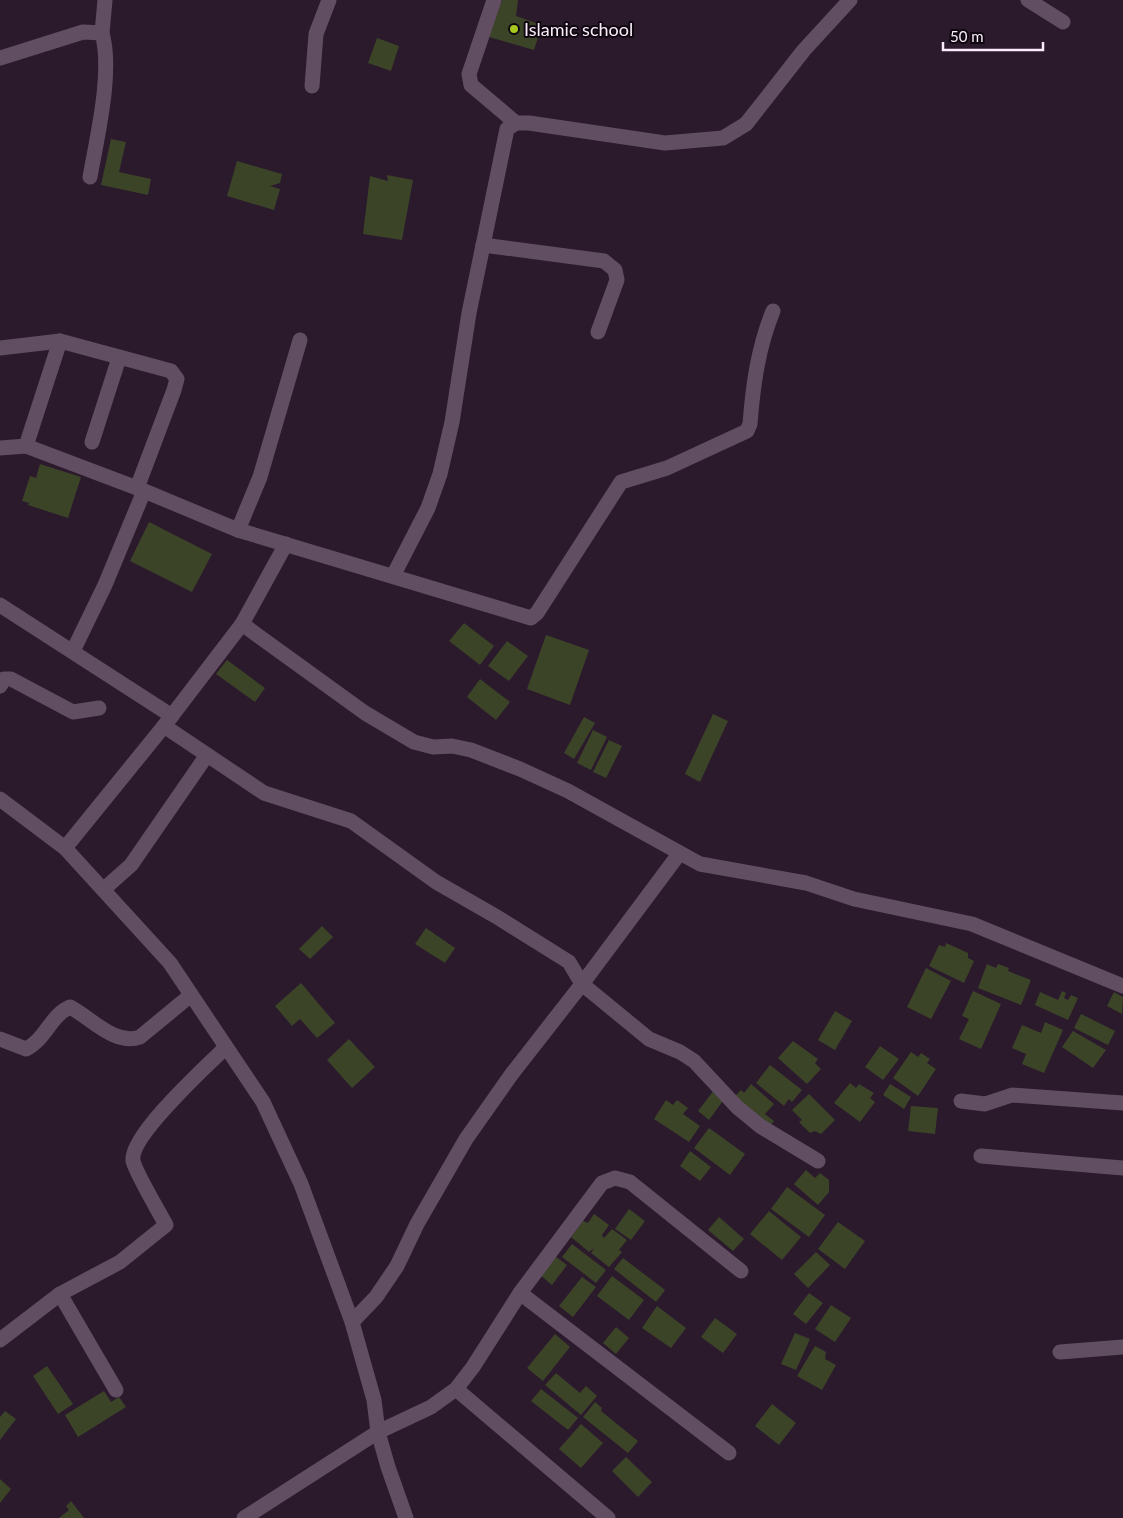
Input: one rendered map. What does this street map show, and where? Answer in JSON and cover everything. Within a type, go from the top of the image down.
[{"type":"street","points":[[90,177],[101,112],[106,48],[102,33],[105,0]]},
{"type":"street","points":[[312,86],[316,34],[329,0]]},
{"type":"street","points":[[494,0],[470,74],[471,85],[516,123]]},
{"type":"street","points":[[393,576],[428,508],[440,474],[507,129],[516,123],[529,122],[665,143],[724,138],[746,124],[804,50],[850,0]]},
{"type":"street","points":[[1028,0],[1063,22]]},
{"type":"street","points":[[0,58],[83,32],[102,33]]},
{"type":"street","points":[[483,245],[604,262],[615,270],[617,280],[598,332]]},
{"type":"street","points":[[0,448],[26,446],[141,489],[238,530],[531,618],[542,605],[621,482],[667,468],[747,431],[750,424],[754,380],[764,331],[773,311]]},
{"type":"street","points":[[238,530],[260,476],[300,340]]},
{"type":"street","points":[[0,348],[60,341],[171,371],[177,379],[141,489],[105,585],[73,651]]},
{"type":"street","points":[[26,446],[60,341]]},
{"type":"street","points":[[92,442],[119,358]]},
{"type":"street","points":[[65,848],[168,721],[242,624],[286,544]]},
{"type":"street","points":[[0,605],[73,651],[168,721],[207,755],[264,793],[351,821],[436,882],[569,962],[582,984],[649,1039],[680,1052],[694,1061],[737,1107],[760,1126],[818,1161]]},
{"type":"street","points":[[242,624],[396,733],[414,742],[433,747],[452,746],[471,750],[520,768],[568,791],[700,864],[806,883],[854,898],[972,924],[1123,986]]},
{"type":"street","points":[[0,686],[4,679],[11,679],[74,712],[99,708]]},
{"type":"street","points":[[104,889],[132,865],[207,755]]},
{"type":"street","points":[[0,799],[65,848],[170,963],[262,1102],[301,1184],[352,1322],[374,1400],[378,1432],[406,1518]]},
{"type":"street","points":[[352,1322],[376,1297],[397,1266],[417,1224],[466,1138],[511,1075],[679,854]]},
{"type":"street","points":[[0,1039],[26,1049],[35,1045],[62,1010],[70,1007],[116,1036],[131,1040],[140,1037],[191,995]]},
{"type":"street","points":[[0,1340],[60,1294],[120,1262],[166,1225],[133,1160],[137,1141],[177,1095],[226,1047]]},
{"type":"street","points":[[961,1102],[986,1104],[1012,1095],[1123,1103]]},
{"type":"street","points":[[981,1156],[1123,1168]]},
{"type":"street","points":[[244,1518],[378,1432],[431,1407],[456,1389],[473,1368],[520,1293],[602,1183],[615,1178],[630,1182],[741,1271]]},
{"type":"street","points":[[520,1293],[729,1453]]},
{"type":"street","points":[[60,1294],[116,1390]]},
{"type":"street","points":[[1060,1352],[1123,1347]]},
{"type":"street","points":[[456,1389],[608,1518]]},
{"type":"building","points":[[502,0],[518,0],[516,16],[542,25],[534,50],[489,37]]},
{"type":"building","points":[[377,38],[399,46],[391,71],[368,63]]},
{"type":"building","points":[[111,139],[126,142],[119,172],[151,179],[148,195],[101,185]]},
{"type":"building","points":[[237,161],[282,174],[280,183],[270,186],[280,189],[274,210],[227,196]]},
{"type":"building","points":[[387,175],[413,180],[402,240],[363,234],[370,176],[388,181]]},
{"type":"building","points":[[40,464],[81,477],[68,518],[28,505],[29,503],[22,501],[30,476],[36,478]]},
{"type":"building","points":[[149,522],[212,554],[192,592],[130,561]]},
{"type":"building","points":[[464,623],[494,646],[480,665],[449,641]]},
{"type":"building","points":[[546,635],[589,650],[570,705],[527,689]]},
{"type":"building","points":[[507,641],[528,656],[509,681],[488,666]]},
{"type":"building","points":[[227,660],[265,688],[255,702],[216,674]]},
{"type":"building","points":[[480,679],[510,702],[496,720],[467,697]]},
{"type":"building","points":[[713,714],[728,721],[700,782],[685,774]]},
{"type":"building","points":[[584,717],[595,723],[574,759],[564,753]]},
{"type":"building","points":[[593,730],[607,737],[591,770],[577,763]]},
{"type":"building","points":[[609,740],[622,746],[606,778],[593,772]]},
{"type":"building","points":[[322,926],[333,937],[310,959],[299,949]]},
{"type":"building","points":[[426,928],[455,948],[445,963],[415,944]]},
{"type":"building","points":[[946,943],[968,953],[968,958],[974,961],[964,983],[929,966],[939,945],[945,947]]},
{"type":"building","points":[[987,964],[996,968],[998,964],[1009,968],[1008,971],[1031,980],[1021,1005],[978,988]]},
{"type":"building","points":[[926,968],[951,981],[931,1019],[907,1007]]},
{"type":"building","points":[[301,983],[335,1023],[317,1038],[300,1019],[292,1026],[275,1006]]},
{"type":"building","points":[[973,991],[1001,1004],[981,1049],[959,1039],[969,1019],[962,1016]]},
{"type":"building","points":[[1062,991],[1066,993],[1064,998],[1068,1000],[1071,995],[1078,998],[1068,1020],[1035,1005],[1040,992],[1058,1000]]},
{"type":"building","points":[[1114,992],[1123,997],[1122,1014],[1107,1006]]},
{"type":"building","points":[[835,1011],[852,1021],[835,1050],[818,1040]]},
{"type":"building","points":[[1081,1014],[1115,1031],[1108,1045],[1074,1028]]},
{"type":"building","points":[[1045,1022],[1063,1030],[1044,1073],[1022,1064],[1026,1054],[1012,1048],[1022,1025],[1041,1033]]},
{"type":"building","points":[[1073,1031],[1106,1050],[1093,1068],[1062,1047]]},
{"type":"building","points":[[349,1039],[375,1067],[352,1088],[327,1060]]},
{"type":"building","points":[[793,1041],[818,1059],[815,1063],[821,1069],[807,1084],[778,1058]]},
{"type":"building","points":[[880,1046],[899,1059],[883,1080],[865,1067]]},
{"type":"building","points":[[911,1052],[918,1057],[921,1053],[930,1059],[927,1063],[936,1069],[918,1096],[893,1078]]},
{"type":"building","points":[[770,1065],[802,1090],[792,1102],[789,1099],[784,1106],[756,1083]]},
{"type":"building","points":[[850,1083],[856,1088],[859,1084],[874,1093],[870,1098],[875,1102],[860,1122],[834,1103]]},
{"type":"building","points":[[751,1084],[774,1104],[765,1114],[774,1121],[769,1127],[734,1097],[741,1090],[744,1093]]},
{"type":"building","points":[[890,1084],[911,1097],[904,1109],[883,1095]]},
{"type":"building","points":[[714,1090],[725,1098],[709,1120],[698,1111]]},
{"type":"building","points":[[809,1094],[835,1120],[821,1134],[815,1131],[810,1133],[799,1122],[802,1120],[792,1110]]},
{"type":"building","points":[[666,1100],[673,1105],[677,1100],[688,1108],[683,1114],[700,1126],[689,1142],[654,1119]]},
{"type":"building","points":[[911,1106],[938,1108],[935,1134],[908,1131]]},
{"type":"building","points":[[709,1128],[745,1154],[730,1175],[694,1148]]},
{"type":"building","points":[[690,1151],[711,1167],[700,1181],[680,1166]]},
{"type":"building","points":[[806,1170],[815,1178],[820,1173],[829,1180],[829,1192],[818,1205],[794,1184]]},
{"type":"building","points":[[787,1187],[825,1215],[809,1237],[771,1209]]},
{"type":"building","points":[[629,1209],[645,1221],[631,1240],[615,1229]]},
{"type":"building","points":[[769,1211],[801,1237],[782,1260],[750,1234]]},
{"type":"building","points":[[594,1214],[609,1225],[602,1235],[604,1238],[612,1229],[627,1240],[619,1250],[622,1252],[609,1267],[591,1253],[594,1248],[589,1252],[571,1237],[583,1221],[588,1223]]},
{"type":"building","points":[[719,1217],[744,1239],[733,1251],[708,1230]]},
{"type":"building","points":[[838,1222],[865,1241],[845,1269],[818,1249]]},
{"type":"building","points":[[572,1244],[606,1270],[596,1283],[562,1257]]},
{"type":"building","points":[[816,1252],[830,1265],[808,1288],[794,1274]]},
{"type":"building","points":[[555,1256],[567,1265],[552,1285],[540,1275]]},
{"type":"building","points":[[623,1258],[665,1290],[656,1302],[614,1269]]},
{"type":"building","points":[[612,1276],[644,1300],[629,1320],[597,1296]]},
{"type":"building","points":[[582,1277],[596,1287],[573,1317],[559,1306]]},
{"type":"building","points":[[809,1293],[823,1303],[806,1324],[793,1314]]},
{"type":"building","points":[[831,1305],[851,1318],[835,1342],[815,1329]]},
{"type":"building","points":[[657,1306],[686,1328],[671,1348],[642,1328]]},
{"type":"building","points":[[715,1318],[737,1334],[723,1353],[701,1337]]},
{"type":"building","points":[[616,1327],[629,1338],[616,1354],[603,1343]]},
{"type":"building","points":[[795,1333],[810,1339],[796,1370],[781,1364]]},
{"type":"building","points":[[555,1334],[570,1347],[543,1381],[527,1368]]},
{"type":"building","points":[[815,1346],[826,1352],[825,1359],[836,1365],[822,1390],[797,1376]]},
{"type":"building","points":[[47,1366],[73,1404],[58,1414],[33,1376]]},
{"type":"building","points":[[556,1373],[580,1393],[586,1386],[597,1396],[581,1415],[545,1385]]},
{"type":"building","points":[[541,1389],[578,1418],[568,1430],[531,1401]]},
{"type":"building","points":[[104,1391],[111,1402],[119,1397],[126,1407],[78,1437],[65,1415]]},
{"type":"building","points":[[595,1402],[602,1408],[601,1411],[638,1441],[628,1453],[583,1417]]},
{"type":"building","points":[[772,1404],[796,1423],[779,1445],[755,1426]]},
{"type":"building","points":[[5,1411],[16,1419],[0,1440],[0,1417]]},
{"type":"building","points":[[581,1424],[603,1443],[581,1468],[559,1449]]},
{"type":"building","points":[[626,1457],[652,1482],[638,1497],[612,1471]]},
{"type":"building","points":[[0,1479],[11,1489],[0,1503]]},
{"type":"building","points":[[71,1501],[84,1518],[59,1518],[69,1510],[66,1506]]},
{"type":"place","name":"Islamic school","points":[[514,29]]}]
